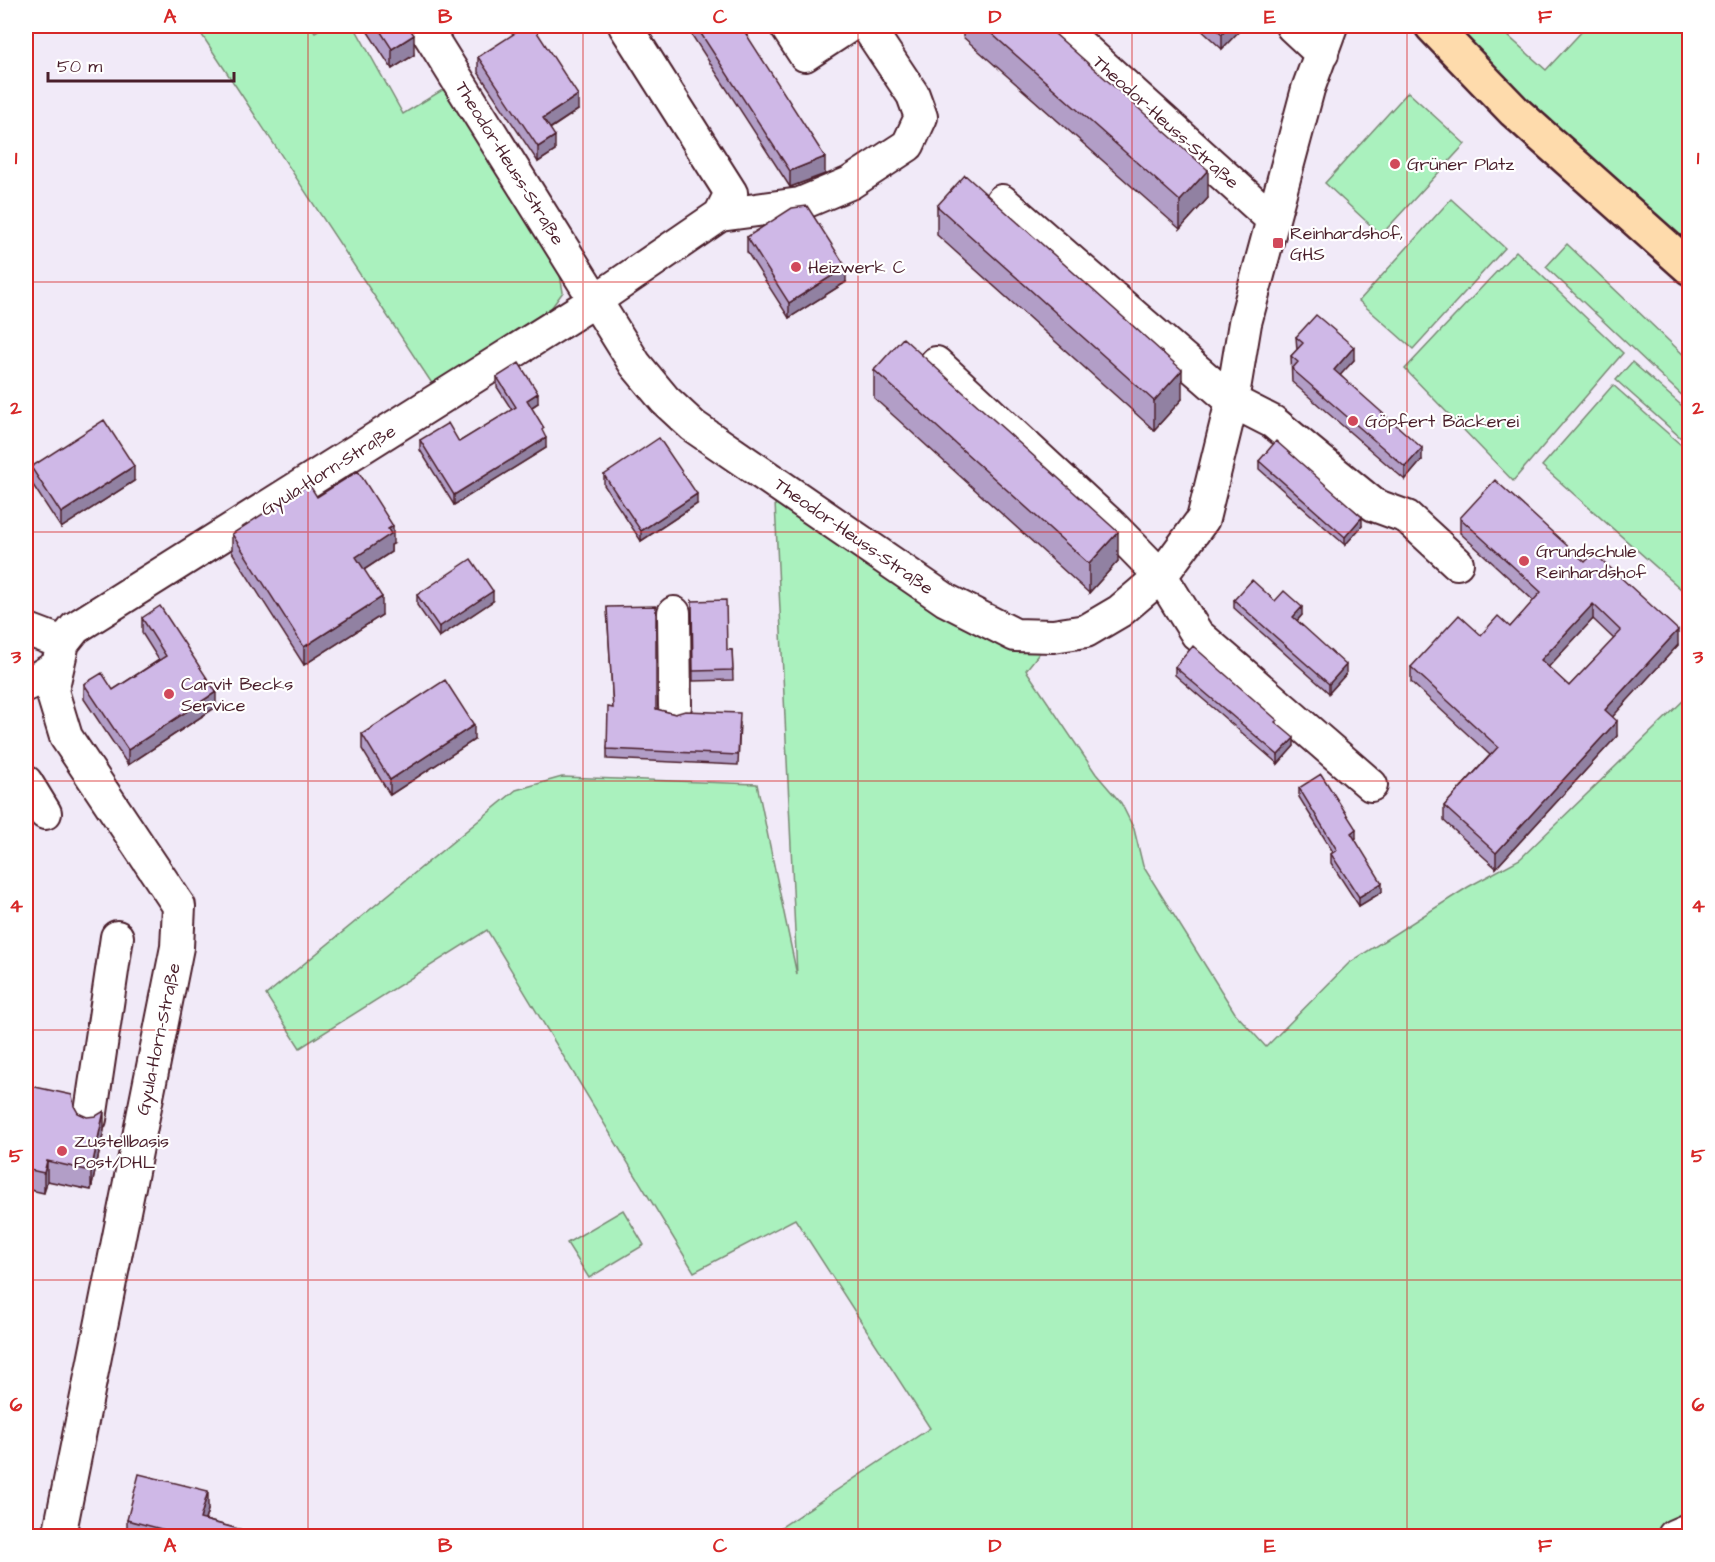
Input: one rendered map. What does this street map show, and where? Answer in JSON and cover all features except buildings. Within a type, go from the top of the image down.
[{"type":"main road","points":[[1432,26],[1514,111],[1689,268]]},
{"type":"street","name":"Theodor-Heuss-Straße","points":[[424,26],[635,364],[665,400],[693,426],[946,600],[1015,635],[1053,636],[1086,631],[1120,611],[1161,576],[1203,519],[1232,401],[1245,323],[1308,89],[1327,40],[1292,26]]},
{"type":"street","points":[[625,26],[731,193],[720,215]]},
{"type":"street","points":[[786,26],[805,56],[849,26]]},
{"type":"street","points":[[596,300],[720,215],[800,204],[850,183],[908,145],[921,117],[913,94],[867,26]]},
{"type":"street","name":"Theodor-Heuss-Straße","points":[[1059,26],[1272,219]]},
{"type":"street","points":[[1002,201],[1232,401],[1273,422],[1374,505],[1407,517],[1457,563]]},
{"type":"street","name":"Gyula-Horn-Straße","points":[[59,1536],[177,947],[178,906],[66,738],[52,691],[60,655],[75,628],[596,300]]},
{"type":"street","points":[[936,363],[1112,526],[1161,576],[1197,634],[1371,785]]},
{"type":"street","points":[[674,613],[675,706]]},
{"type":"street","points":[[26,629],[60,655],[26,685]]},
{"type":"street","points":[[26,782],[45,813]]},
{"type":"street","points":[[90,1119],[117,937]]},
{"type":"street","points":[[1674,1536],[1689,1529]]},
{"type":"green space","points":[[196,26],[311,26],[315,32],[325,26],[354,26],[403,114],[444,89],[559,269],[563,292],[549,311],[435,388]]},
{"type":"green space","points":[[1432,26],[1497,26],[1546,70],[1587,26],[1689,26],[1689,268]]},
{"type":"green space","name":"Grüner Platz","points":[[1408,92],[1465,144],[1381,235],[1325,183]]},
{"type":"green space","points":[[1451,199],[1505,248],[1413,349],[1359,301]]},
{"type":"green space","points":[[1567,244],[1689,360],[1689,402],[1546,267]]},
{"type":"green space","points":[[1516,251],[1623,353],[1513,481],[1405,369]]},
{"type":"green space","points":[[1632,362],[1689,412],[1689,445],[1616,380]]},
{"type":"green space","points":[[1613,385],[1689,452],[1689,596],[1542,466]]},
{"type":"green space","points":[[774,481],[946,600],[1053,636],[1026,670],[1096,774],[1121,803],[1134,829],[1143,866],[1235,1013],[1266,1047],[1349,963],[1468,887],[1520,859],[1689,695],[1689,1536],[768,1536],[930,1428],[795,1219],[694,1272],[487,930],[300,1048],[266,995],[516,790],[562,777],[757,784],[797,975]]},
{"type":"green space","points":[[623,1210],[644,1245],[589,1278],[567,1243]]},
{"type":"place","name":"Grüner Platz","points":[[1395,164]]},
{"type":"place","name":"Reinhardshof, GHS","points":[[1278,243]]},
{"type":"place","name":"Heizwerk C","points":[[796,267]]},
{"type":"place","name":"Göpfert Bäckerei","points":[[1353,421]]},
{"type":"place","name":"Grundschule Reinhardshof","points":[[1524,561]]},
{"type":"place","name":"Carvit Becks Service","points":[[169,694]]},
{"type":"place","name":"Zustellbasis Post/DHL","points":[[62,1151]]}]
